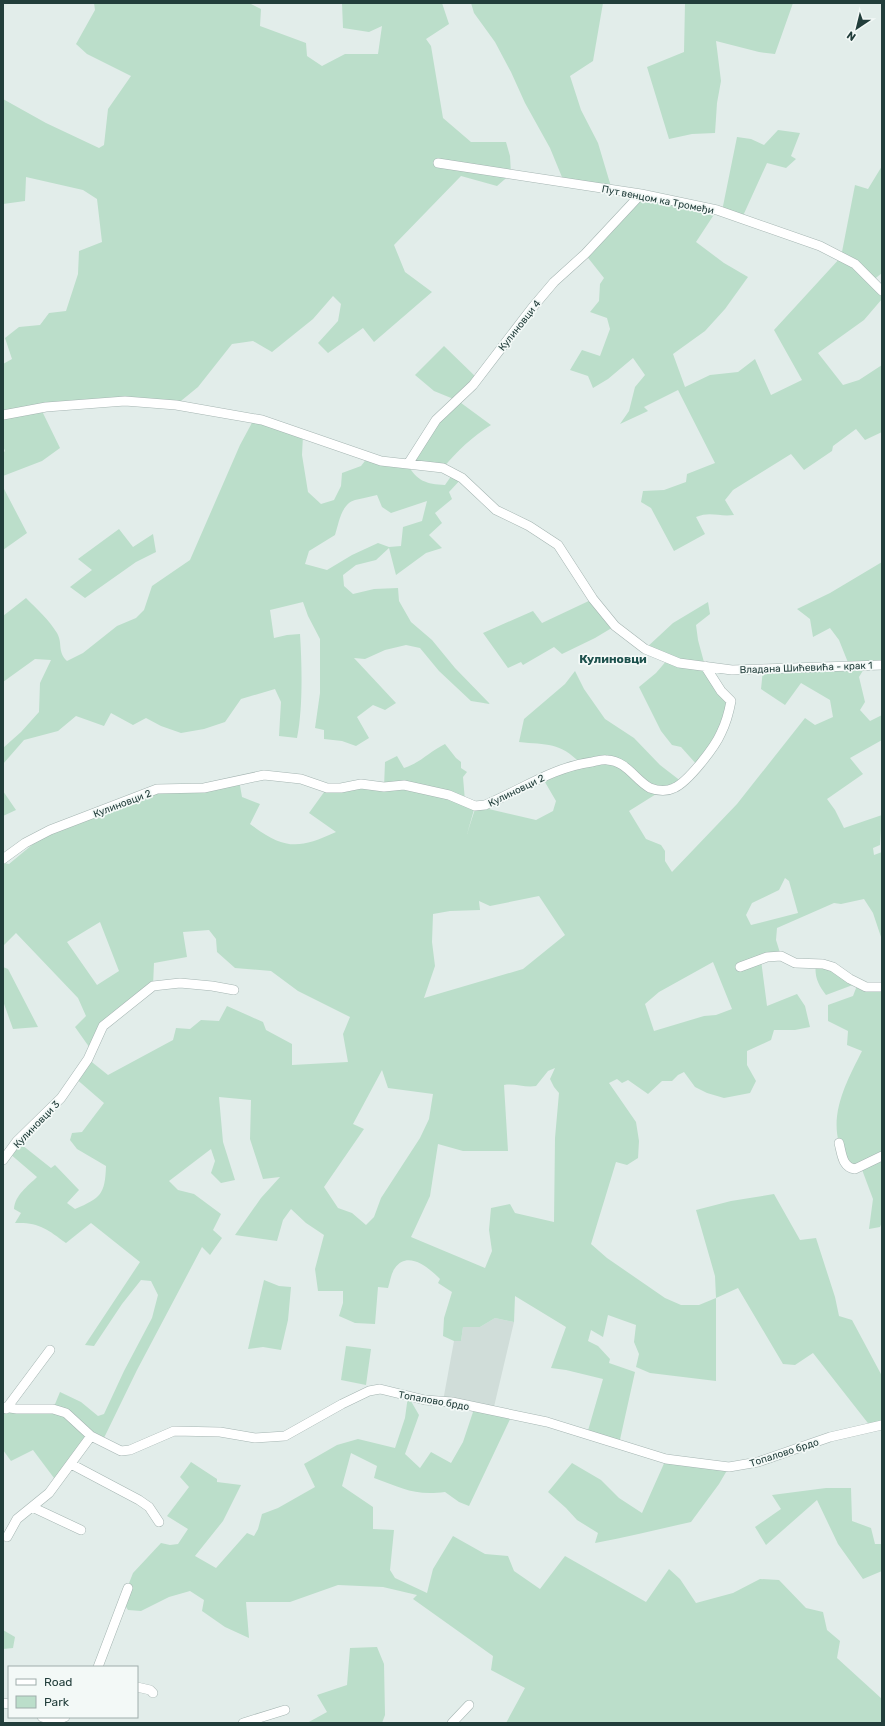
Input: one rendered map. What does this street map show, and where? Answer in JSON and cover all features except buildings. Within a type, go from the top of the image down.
[{"type":"street","name":"Пут венцом ка Тромеђи","points":[[438,163],[641,194],[717,210],[820,246],[855,264],[882,291]]},
{"type":"street","name":"Кулиновци 4","points":[[408,464],[436,420],[473,385],[532,308],[554,282],[585,254],[641,194]]},
{"type":"street","name":"Владана Шићевића - крак 1","points":[[3,415],[46,407],[125,401],[176,405],[262,420],[351,452],[381,461],[443,468],[454,472],[490,506],[547,536],[558,545],[566,555],[593,599],[615,626],[645,649],[679,663],[732,670],[882,665]]},
{"type":"street","name":"Кулиновци 2","points":[[3,859],[25,844],[50,830],[157,789],[219,786],[248,777],[264,775],[301,779],[327,788],[341,788],[361,784],[384,787],[404,785],[449,795],[475,806],[492,802],[555,771],[581,764],[608,760],[620,764],[632,771],[649,787],[661,791],[674,788],[682,782],[702,761],[721,735],[728,714],[731,701],[721,691],[705,666]]},
{"type":"street","points":[[740,967],[768,957],[781,956],[795,963],[823,964],[833,967],[850,979],[866,987],[882,987]]},
{"type":"street","name":"Кулиновци 3","points":[[3,1160],[30,1128],[60,1098],[88,1059],[103,1026],[153,986],[180,983],[234,990]]},
{"type":"street","points":[[839,1143],[844,1161],[851,1168],[855,1169],[882,1156]]},
{"type":"street","points":[[5,1408],[50,1350]]},
{"type":"street","name":"Топалово брдо","points":[[5,1408],[53,1409],[66,1413],[91,1436],[121,1451],[130,1450],[174,1431],[220,1432],[254,1438],[285,1436],[342,1404],[369,1391],[380,1389],[425,1400],[452,1402],[547,1422],[666,1459],[709,1466],[729,1467],[758,1462],[830,1437],[882,1425]]},
{"type":"street","points":[[6,1537],[17,1519],[49,1493],[91,1436]]},
{"type":"street","points":[[71,1464],[139,1500],[152,1510],[159,1522]]},
{"type":"street","points":[[32,1506],[81,1530]]},
{"type":"street","points":[[98,1666],[128,1588]]},
{"type":"street","points":[[138,1687],[150,1690],[153,1693]]},
{"type":"street","points":[[452,1723],[469,1705]]},
{"type":"street","points":[[243,1723],[285,1710]]},
{"type":"street","points":[[48,1720],[60,1720],[63,1718]]},
{"type":"shaded area","points":[[495,1318],[514,1322],[493,1411],[443,1401],[454,1341],[461,1341],[463,1327],[480,1327]]},
{"type":"green space","points":[[94,3],[249,3],[261,9],[260,26],[306,43],[307,56],[322,66],[345,54],[378,54],[382,26],[369,32],[343,28],[342,3],[442,3],[449,24],[426,39],[431,46],[443,118],[471,142],[506,142],[510,156],[511,174],[497,186],[461,176],[394,245],[405,272],[432,292],[374,342],[363,328],[328,353],[318,343],[338,321],[341,304],[333,296],[313,319],[272,352],[253,341],[232,344],[198,387],[176,405],[125,401],[41,409],[60,448],[42,461],[3,476],[3,453],[5,451],[3,446],[3,364],[12,359],[5,338],[19,327],[40,325],[49,313],[66,311],[78,274],[79,251],[102,242],[97,199],[83,190],[26,177],[25,201],[3,204],[3,99],[46,123],[99,148],[104,145],[108,109],[131,76],[87,54],[76,44],[95,10]]},
{"type":"green space","points":[[471,3],[603,3],[593,61],[570,76],[581,110],[598,143],[612,190],[564,182],[550,148],[525,103],[511,72],[495,42],[474,13]]},
{"type":"green space","points":[[685,3],[793,3],[775,54],[759,52],[716,41],[721,81],[717,103],[715,133],[692,134],[669,139],[647,67],[684,52]]},
{"type":"green space","points":[[778,130],[800,133],[791,156],[796,159],[786,168],[767,163],[742,218],[722,211],[737,137],[751,139],[764,145]]},
{"type":"green space","points":[[882,166],[882,273],[872,281],[882,291],[882,299],[864,320],[818,353],[843,385],[859,380],[882,365],[882,432],[865,440],[856,429],[833,446],[832,451],[804,470],[791,454],[733,490],[725,500],[734,515],[706,514],[696,517],[705,534],[674,551],[651,508],[641,502],[643,491],[664,490],[686,482],[687,474],[715,463],[678,390],[644,407],[648,411],[620,424],[629,411],[635,387],[645,375],[633,358],[608,379],[593,388],[588,376],[570,370],[582,350],[600,356],[610,329],[607,318],[590,312],[599,301],[600,284],[604,278],[585,254],[641,194],[717,210],[696,242],[724,263],[748,277],[725,309],[705,331],[673,354],[685,387],[710,375],[738,372],[755,359],[771,395],[802,380],[774,330],[841,257],[855,185],[868,189]]},
{"type":"green space","points":[[444,346],[478,379],[457,400],[491,425],[466,444],[443,468],[408,465],[415,475],[423,481],[432,484],[445,485],[454,472],[462,478],[449,492],[452,499],[435,513],[442,523],[429,535],[442,548],[426,553],[396,575],[389,548],[376,560],[356,565],[343,575],[344,586],[353,594],[374,589],[398,588],[399,601],[411,622],[432,640],[455,668],[490,704],[471,701],[439,671],[420,648],[406,645],[385,650],[365,659],[354,658],[396,703],[385,710],[373,705],[357,717],[369,738],[356,746],[342,741],[324,739],[324,730],[315,728],[320,693],[320,639],[308,616],[303,602],[270,610],[274,638],[300,634],[302,673],[297,738],[279,736],[281,702],[275,689],[241,699],[225,722],[204,729],[181,733],[161,726],[146,718],[133,725],[111,713],[104,726],[76,716],[58,731],[24,740],[3,764],[3,748],[21,732],[39,712],[40,683],[51,660],[35,659],[3,682],[3,616],[26,598],[54,628],[59,637],[62,654],[67,661],[83,653],[117,626],[136,618],[144,610],[152,586],[190,560],[240,445],[254,419],[303,435],[302,455],[308,492],[321,504],[334,500],[341,486],[342,473],[361,466],[368,457],[408,464],[456,400],[434,391],[415,375]],"holes":[[[377,495],[382,507],[391,513],[427,501],[422,521],[403,527],[401,546],[389,547],[378,543],[352,555],[327,570],[305,564],[309,551],[335,535],[341,514],[350,502]]]},
{"type":"green space","points":[[3,487],[27,533],[3,550]]},
{"type":"green space","points":[[119,529],[133,547],[153,534],[156,552],[136,562],[85,598],[70,587],[92,570],[78,559]]},
{"type":"green space","points":[[882,562],[882,665],[867,664],[859,677],[865,702],[860,710],[870,721],[882,715],[882,740],[850,758],[863,774],[827,799],[835,810],[844,828],[882,815],[880,845],[873,848],[874,855],[882,852],[882,940],[873,913],[864,899],[841,904],[834,903],[777,928],[776,940],[781,956],[761,960],[767,1006],[797,994],[805,1006],[810,1027],[795,1030],[774,1030],[771,1040],[747,1051],[747,1065],[756,1081],[750,1093],[724,1098],[707,1093],[695,1087],[684,1072],[672,1081],[662,1081],[648,1094],[628,1080],[622,1083],[617,1079],[609,1083],[636,1122],[639,1141],[638,1158],[627,1165],[616,1162],[591,1244],[607,1258],[665,1298],[681,1305],[699,1305],[716,1298],[716,1381],[650,1373],[636,1367],[639,1354],[634,1342],[636,1325],[608,1315],[603,1337],[591,1330],[588,1341],[598,1346],[610,1359],[609,1363],[635,1372],[619,1444],[587,1434],[603,1379],[551,1368],[566,1327],[515,1296],[514,1322],[495,1318],[480,1327],[463,1327],[461,1341],[454,1341],[443,1336],[444,1318],[452,1292],[438,1283],[440,1279],[430,1270],[418,1263],[406,1261],[400,1263],[395,1268],[388,1288],[378,1287],[375,1324],[355,1323],[339,1316],[343,1303],[343,1291],[318,1291],[315,1269],[324,1235],[306,1223],[291,1209],[283,1220],[277,1241],[235,1235],[261,1198],[280,1177],[263,1179],[250,1139],[251,1100],[219,1097],[223,1142],[235,1180],[221,1183],[211,1173],[215,1161],[211,1149],[169,1181],[178,1190],[194,1194],[221,1214],[213,1230],[222,1238],[210,1255],[202,1247],[137,1370],[102,1442],[92,1436],[57,1482],[33,1450],[11,1461],[3,1450],[3,1407],[53,1409],[60,1392],[81,1402],[98,1416],[104,1414],[124,1371],[152,1318],[158,1295],[151,1281],[141,1280],[122,1304],[94,1346],[85,1345],[140,1262],[91,1223],[66,1243],[37,1225],[15,1223],[21,1213],[14,1209],[17,1199],[22,1191],[37,1177],[9,1153],[17,1141],[51,1168],[55,1165],[79,1190],[67,1203],[75,1209],[91,1202],[100,1194],[103,1189],[106,1166],[77,1149],[70,1140],[72,1133],[82,1132],[104,1103],[74,1077],[88,1059],[108,1075],[173,1040],[176,1028],[190,1029],[201,1020],[219,1021],[227,1006],[263,1022],[266,1030],[292,1044],[292,1065],[348,1062],[343,1034],[350,1017],[298,991],[271,971],[235,968],[217,952],[216,939],[209,930],[183,932],[187,957],[154,963],[153,986],[103,1026],[92,1051],[75,1027],[86,1016],[78,998],[16,933],[3,946],[3,863],[9,864],[50,830],[157,789],[239,780],[242,797],[260,804],[250,824],[272,838],[282,842],[301,844],[311,842],[336,832],[309,813],[327,788],[384,787],[385,762],[397,756],[404,768],[410,766],[445,744],[461,762],[461,768],[467,772],[463,777],[465,801],[475,806],[467,834],[476,806],[536,820],[553,811],[556,801],[542,777],[580,763],[566,751],[559,748],[545,744],[519,742],[524,719],[565,684],[575,671],[584,689],[605,719],[634,738],[660,765],[682,782],[661,791],[629,811],[646,839],[661,845],[665,851],[665,861],[672,872],[737,804],[805,718],[815,725],[833,717],[830,700],[801,683],[785,705],[761,689],[763,670],[849,665],[839,640],[830,628],[813,637],[810,619],[797,609],[830,593]],"holes":[[[785,878],[789,881],[798,913],[751,925],[746,915],[752,903],[779,890]],[[539,896],[565,935],[523,969],[424,998],[435,966],[432,942],[433,914],[450,911],[480,910],[479,901],[490,906]],[[100,922],[119,971],[97,985],[67,942]],[[713,962],[732,1009],[716,1015],[704,1016],[654,1031],[645,1004],[659,992]],[[555,1068],[550,1079],[559,1093],[555,1138],[554,1222],[515,1213],[510,1204],[491,1208],[489,1230],[492,1251],[485,1268],[411,1237],[430,1196],[438,1144],[463,1151],[508,1151],[504,1085],[536,1086],[548,1071]],[[382,1070],[388,1088],[433,1094],[429,1119],[420,1138],[381,1198],[374,1217],[366,1225],[352,1213],[338,1208],[324,1187],[364,1129],[353,1124]]]},
{"type":"green space","points":[[593,599],[615,626],[595,638],[562,654],[554,647],[523,665],[521,662],[508,668],[483,633],[533,611],[542,623]]},
{"type":"green space","points":[[708,602],[710,614],[696,625],[698,640],[705,666],[731,701],[728,714],[698,766],[681,747],[672,745],[661,731],[639,687],[656,673],[668,659],[645,649],[673,623]]},
{"type":"green space","points":[[3,791],[16,810],[3,816]]},
{"type":"green space","points":[[816,963],[850,979],[882,987],[882,1222],[880,1227],[869,1229],[873,1199],[861,1167],[851,1168],[844,1156],[839,1143],[837,1131],[837,1119],[842,1096],[846,1084],[862,1051],[847,1045],[848,1031],[828,1021],[828,1005],[853,996],[858,983],[826,995],[817,980]]},
{"type":"green space","points":[[3,967],[8,969],[38,1027],[13,1029],[3,1001]]},
{"type":"green space","points":[[774,1194],[800,1240],[816,1238],[835,1297],[839,1316],[852,1320],[882,1376],[882,1425],[871,1427],[813,1353],[795,1365],[783,1364],[738,1288],[716,1298],[715,1276],[696,1210],[731,1201]]},
{"type":"green space","points":[[264,1280],[279,1286],[291,1287],[288,1320],[281,1350],[263,1347],[248,1349]]},
{"type":"green space","points":[[346,1346],[371,1349],[366,1385],[341,1380]]},
{"type":"green space","points":[[408,1396],[419,1415],[405,1454],[420,1468],[431,1452],[451,1463],[463,1442],[474,1409],[512,1415],[469,1506],[459,1502],[445,1492],[416,1492],[374,1478],[377,1466],[351,1453],[342,1486],[373,1507],[373,1529],[394,1530],[390,1570],[395,1578],[427,1593],[433,1569],[453,1536],[485,1554],[508,1556],[514,1571],[540,1589],[565,1556],[646,1602],[669,1569],[680,1579],[696,1603],[733,1593],[760,1579],[779,1580],[806,1608],[823,1612],[827,1630],[840,1641],[837,1658],[882,1699],[882,1723],[506,1723],[525,1688],[491,1670],[493,1656],[413,1599],[417,1595],[383,1587],[338,1585],[290,1602],[246,1602],[249,1638],[225,1627],[202,1611],[204,1600],[190,1591],[169,1597],[141,1611],[128,1610],[122,1601],[133,1573],[161,1543],[170,1545],[178,1544],[188,1529],[167,1516],[189,1487],[180,1477],[191,1462],[217,1479],[217,1482],[241,1485],[223,1521],[195,1556],[216,1568],[247,1533],[254,1536],[258,1529],[262,1514],[278,1508],[315,1487],[304,1464],[337,1445],[358,1439],[395,1448],[405,1418]]},
{"type":"green space","points":[[666,1459],[729,1467],[719,1484],[691,1522],[595,1543],[598,1533],[577,1520],[548,1492],[572,1463],[601,1480],[619,1498],[642,1513]]},
{"type":"green space","points":[[826,1488],[851,1488],[852,1521],[871,1528],[875,1544],[882,1544],[882,1571],[863,1579],[838,1544],[817,1500],[766,1545],[755,1527],[781,1509],[772,1495]]},
{"type":"green space","points":[[3,1630],[15,1637],[13,1648],[3,1649]]},
{"type":"green space","points":[[377,1647],[384,1664],[385,1715],[382,1723],[307,1723],[327,1712],[317,1695],[347,1685],[350,1648]]},
{"type":"district","name":"Кулиновци","points":[[613,659]]}]
